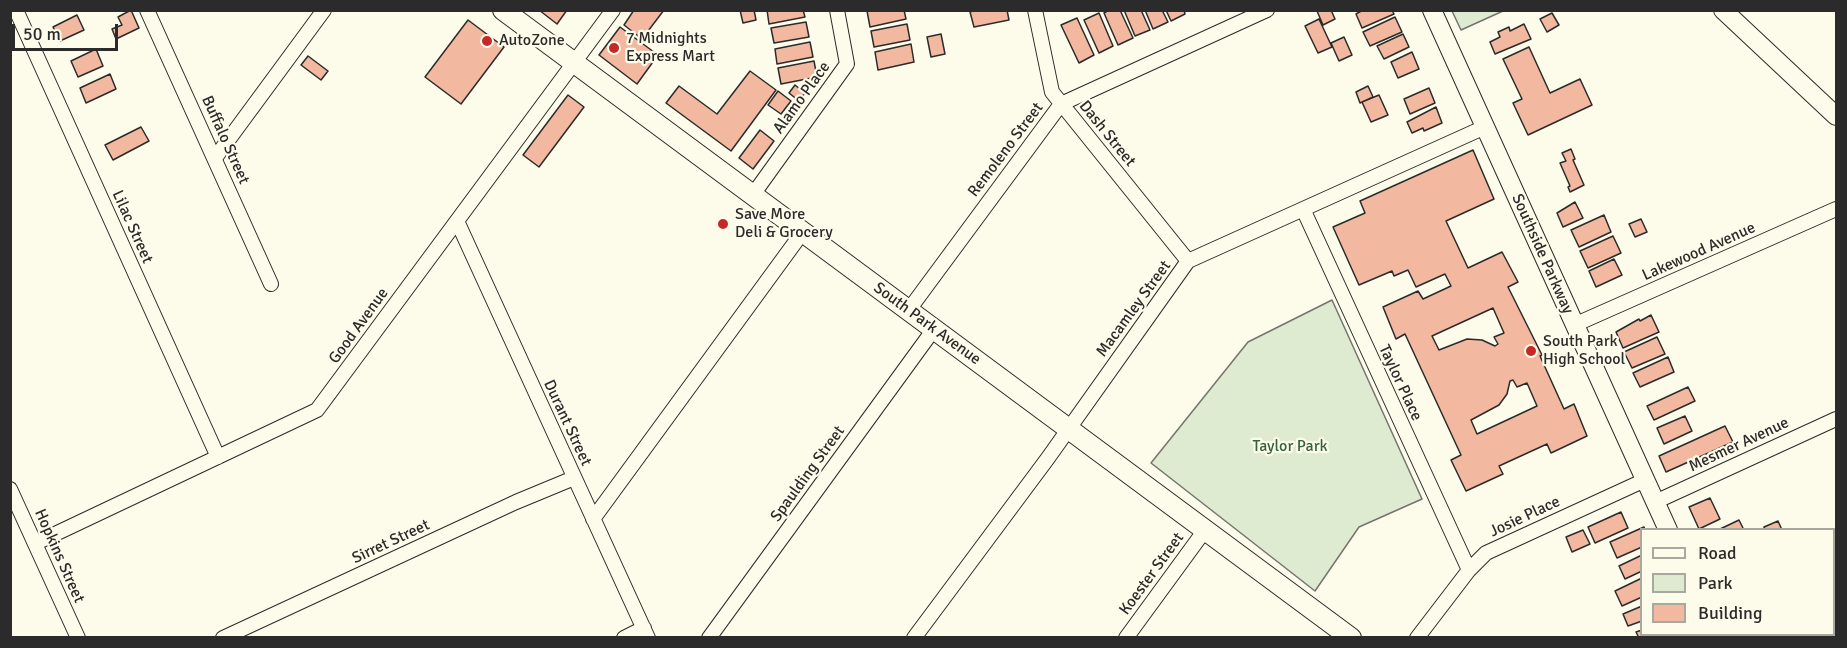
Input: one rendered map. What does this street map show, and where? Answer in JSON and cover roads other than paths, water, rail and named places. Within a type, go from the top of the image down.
[{"type":"main road","name":"South Park Avenue","points":[[503,10],[1069,428],[1107,459],[1344,635]]},
{"type":"street","name":"Lilac Street","points":[[16,10],[218,457]]},
{"type":"street","name":"Buffalo Street","points":[[147,10],[271,284]]},
{"type":"street","points":[[215,158],[324,10]]},
{"type":"street","name":"Good Avenue","points":[[36,543],[317,410],[613,10]]},
{"type":"street","name":"Alamo Place","points":[[752,196],[847,64],[837,10]]},
{"type":"street","name":"Dash Street","points":[[1035,10],[1052,92],[1188,261]]},
{"type":"street","name":"Remoleno Street","points":[[908,311],[1061,104],[1267,10]]},
{"type":"street","name":"Southside Parkway","points":[[1432,10],[1667,528]]},
{"type":"street","points":[[1723,10],[1836,116]]},
{"type":"street","name":"Macamley Street","points":[[914,638],[1069,428],[1188,261],[1485,127]]},
{"type":"street","name":"Taylor Place","points":[[1303,209],[1469,570]]},
{"type":"street","name":"Lakewood Avenue","points":[[1574,325],[1836,209]]},
{"type":"street","name":"Durant Street","points":[[457,221],[646,633]]},
{"type":"street","points":[[593,519],[802,233]]},
{"type":"street","name":"Spaulding Street","points":[[709,638],[934,329]]},
{"type":"street","name":"Mesmer Avenue","points":[[1655,502],[1836,419]]},
{"type":"street","name":"Sirret Street","points":[[223,638],[505,507],[574,478]]},
{"type":"street","name":"Josie Place","points":[[1417,638],[1469,570],[1486,553],[1645,480]]},
{"type":"street","name":"Hopkins Street","points":[[10,489],[76,637]]},
{"type":"street","name":"Koester Street","points":[[1126,638],[1205,530]]},
{"type":"street","points":[[624,638],[646,633]]},
{"type":"place","name":"AutoZone","points":[[487,41]]},
{"type":"place","name":"7 Midnights Express Mart","points":[[614,48]]},
{"type":"place","name":"Save More Deli & Grocery","points":[[723,224]]},
{"type":"place","name":"South Park High School","points":[[1531,351]]},
{"type":"park label","name":"Taylor Park","points":[[1290,447]]}]
